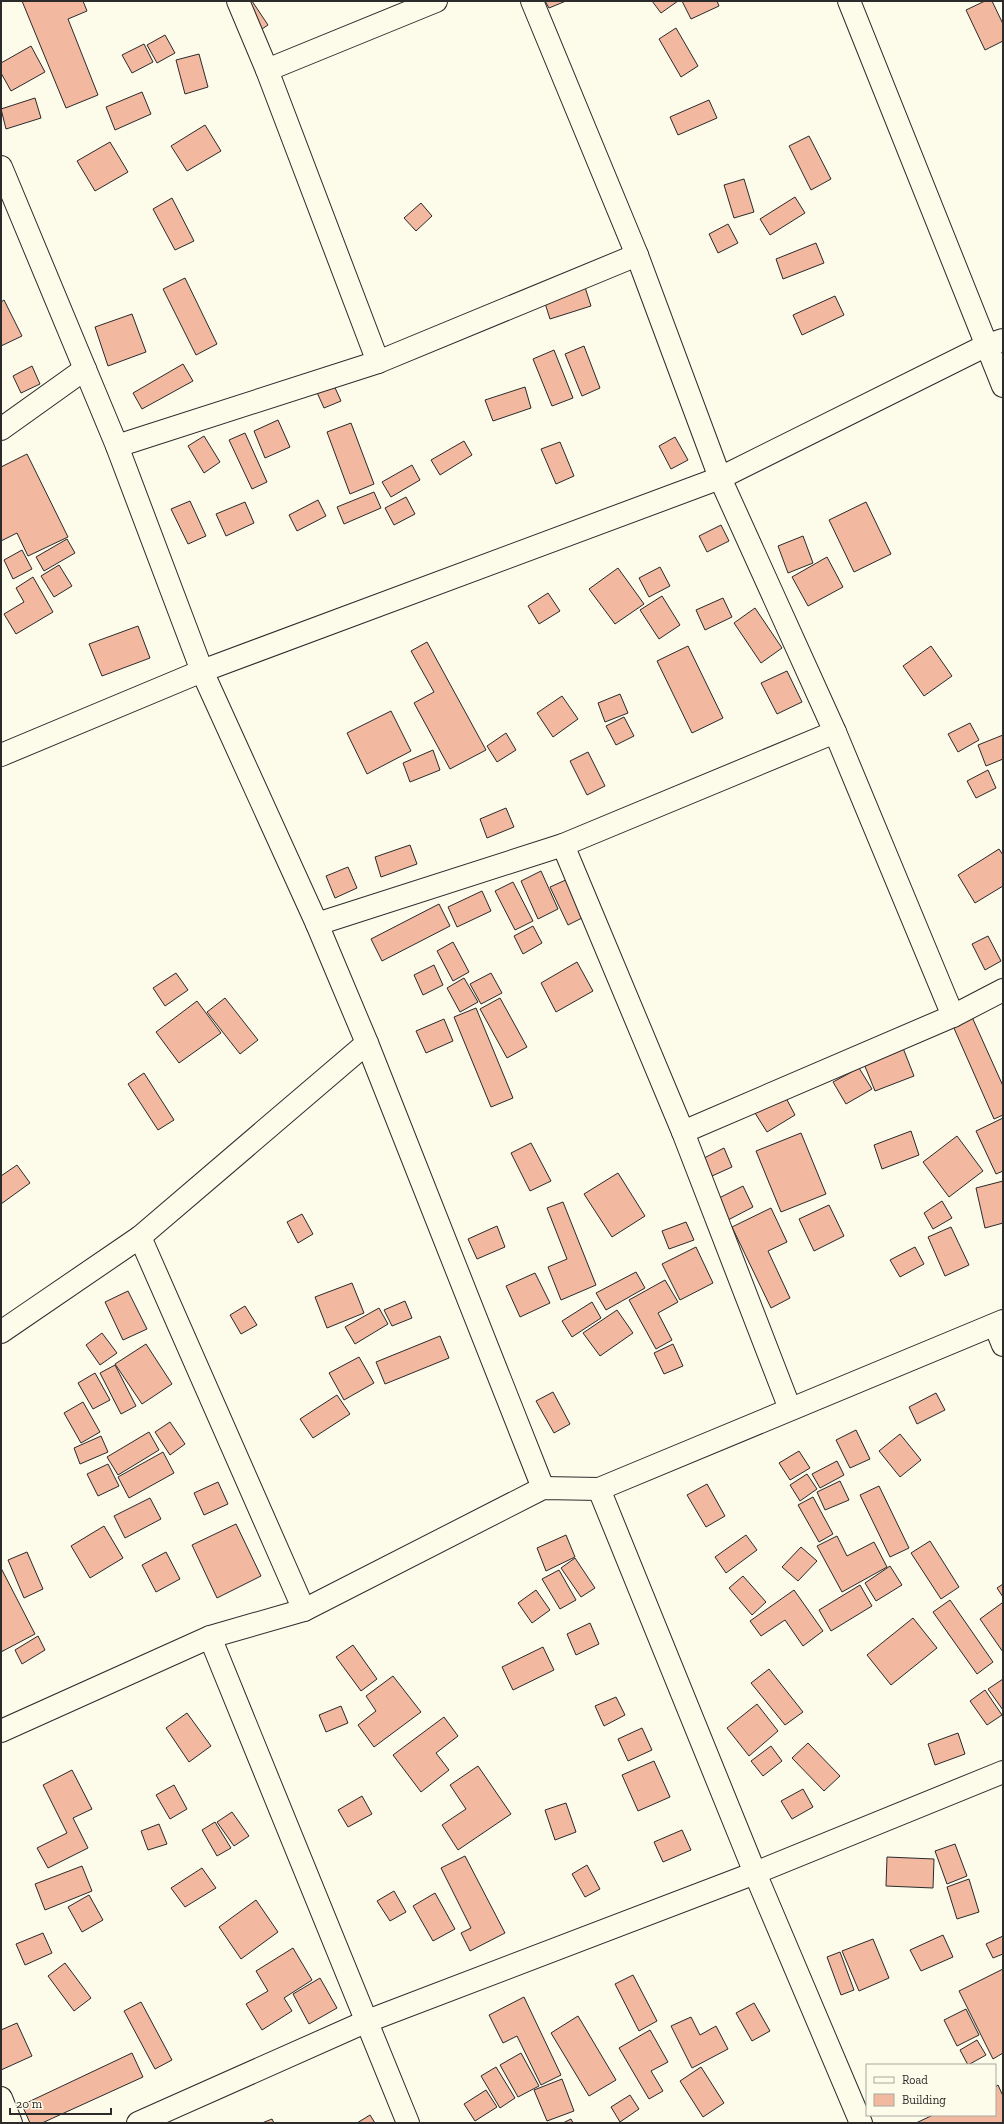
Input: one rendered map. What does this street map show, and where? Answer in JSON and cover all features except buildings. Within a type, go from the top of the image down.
[{"type":"street","points":[[238,1],[267,70],[378,362]]},
{"type":"street","points":[[267,70],[436,1]]},
{"type":"street","points":[[532,1],[637,255],[720,478],[835,732],[953,1016]]},
{"type":"street","points":[[849,1],[994,343],[1003,386]]},
{"type":"street","points":[[1,167],[117,446],[202,671],[317,924],[367,1043],[543,1488]]},
{"type":"street","points":[[117,446],[378,362],[637,255]]},
{"type":"street","points":[[1,755],[202,671],[720,478],[994,343]]},
{"type":"street","points":[[1,429],[85,369]]},
{"type":"street","points":[[317,924],[563,845],[835,732]]},
{"type":"street","points":[[563,845],[683,1132],[790,1409]]},
{"type":"street","points":[[683,1132],[953,1016],[1003,990]]},
{"type":"street","points":[[1,1332],[140,1238],[367,1043]]},
{"type":"street","points":[[140,1238],[304,1610]]},
{"type":"street","points":[[1,1731],[210,1637],[304,1610],[543,1488],[598,1489],[790,1409],[1000,1330]]},
{"type":"street","points":[[598,1489],[755,1873],[862,2123]]},
{"type":"street","points":[[210,1637],[365,2022],[408,2123]]},
{"type":"street","points":[[138,2123],[365,2022],[755,1873],[1003,1772]]},
{"type":"street","points":[[1,2098],[11,2123]]}]
